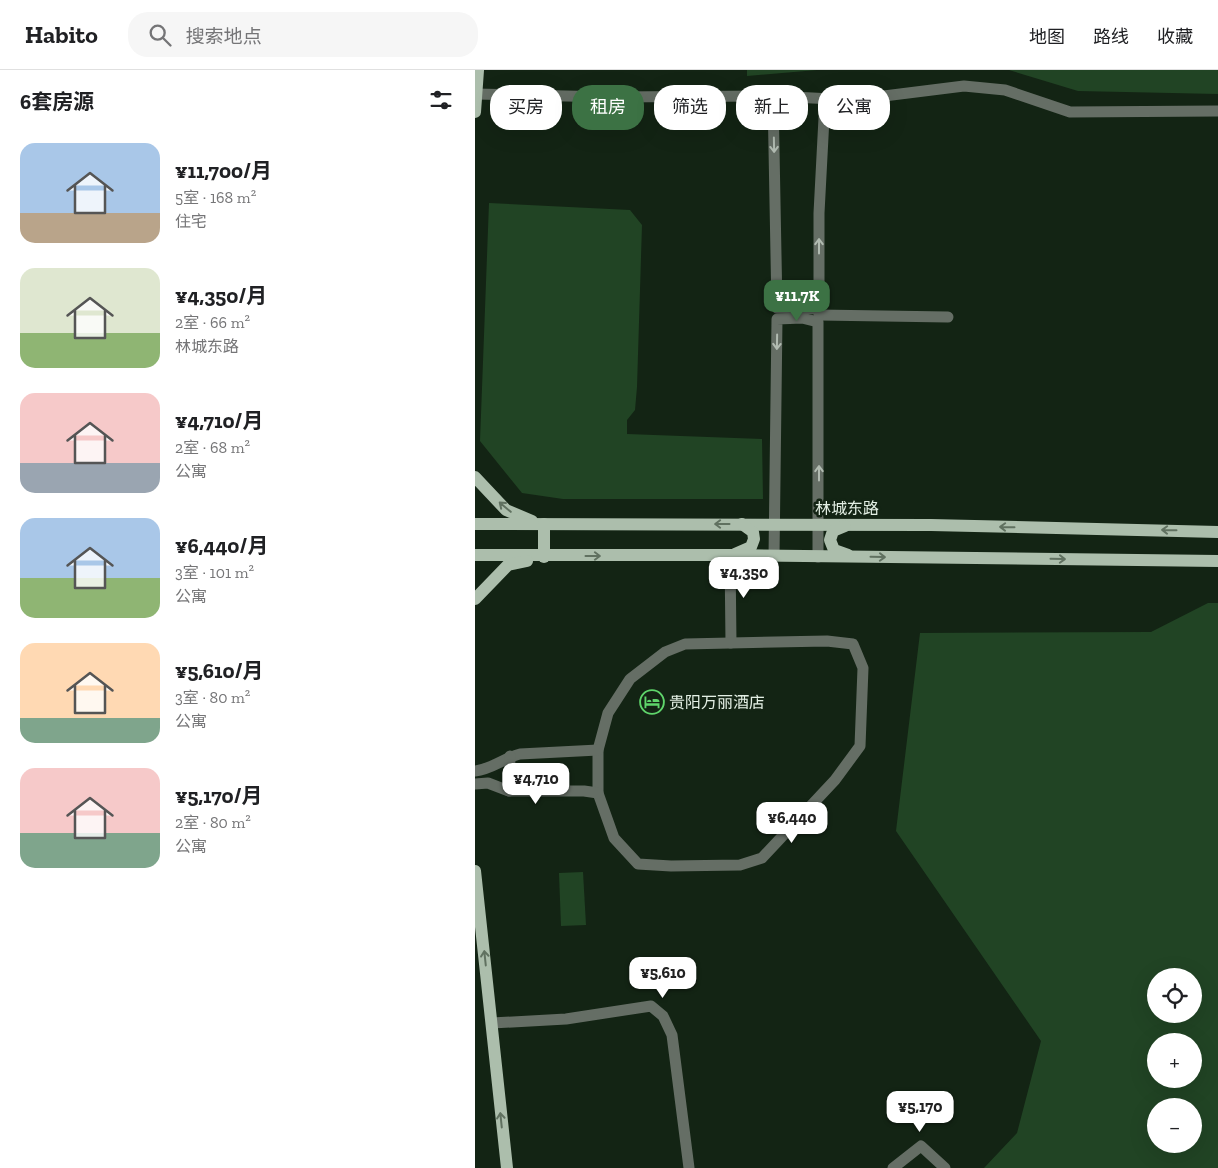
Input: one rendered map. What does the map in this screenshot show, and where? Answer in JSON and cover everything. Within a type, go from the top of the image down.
[{"type":"main road","points":[[475,112],[478,70]]},
{"type":"main road","points":[[475,477],[506,510],[520,517],[543,524],[544,557]]},
{"type":"main road","name":"林城东路","points":[[475,524],[850,524],[1218,532]]},
{"type":"main road","points":[[730,556],[748,549],[753,544],[753,532],[741,524]]},
{"type":"main road","points":[[850,524],[835,530],[830,540],[835,550],[853,557]]},
{"type":"main road","points":[[475,556],[818,556],[1218,561]]},
{"type":"main road","points":[[475,599],[508,566],[544,557]]},
{"type":"main road","points":[[475,871],[507,1168]]},
{"type":"street","points":[[890,95],[964,86],[1005,90],[1070,112],[1218,111]]},
{"type":"street","points":[[477,94],[611,97],[736,96]]},
{"type":"street","points":[[774,130],[777,314],[774,557]]},
{"type":"street","points":[[818,556],[819,213],[823,130]]},
{"type":"street","points":[[777,314],[802,318],[819,315],[948,317]]},
{"type":"street","points":[[730,556],[731,643]]},
{"type":"street","points":[[827,641],[853,644],[863,668],[860,746],[835,780],[762,858],[740,865],[671,866],[638,864],[614,838],[598,793],[598,750],[608,713],[630,679],[665,652],[685,644],[731,643],[827,641]]},
{"type":"street","points":[[475,770],[486,770],[510,756],[520,754],[598,750]]},
{"type":"street","points":[[509,791],[510,756]]},
{"type":"street","points":[[475,784],[488,782],[509,791],[584,791],[598,793]]},
{"type":"street","points":[[492,1022],[566,1019],[651,1006],[663,1016],[672,1034],[689,1168]]},
{"type":"street","points":[[893,1168],[921,1146],[945,1168]]},
{"type":"green space","points":[[747,70],[817,70],[747,76]]},
{"type":"green space","points":[[1009,70],[1218,70],[1218,94],[1078,91]]},
{"type":"green space","points":[[489,203],[630,210],[642,225],[637,387],[635,410],[627,420],[627,434],[762,439],[763,499],[563,499],[522,493],[480,441]]},
{"type":"green space","points":[[1208,603],[1218,603],[1218,1168],[984,1168],[1017,1133],[1041,1041],[896,831],[920,633],[1151,632]]},
{"type":"green space","points":[[583,872],[586,925],[561,926],[559,873]]},
{"type":"place","name":"贵阳万丽酒店","points":[[652,702]]}]
